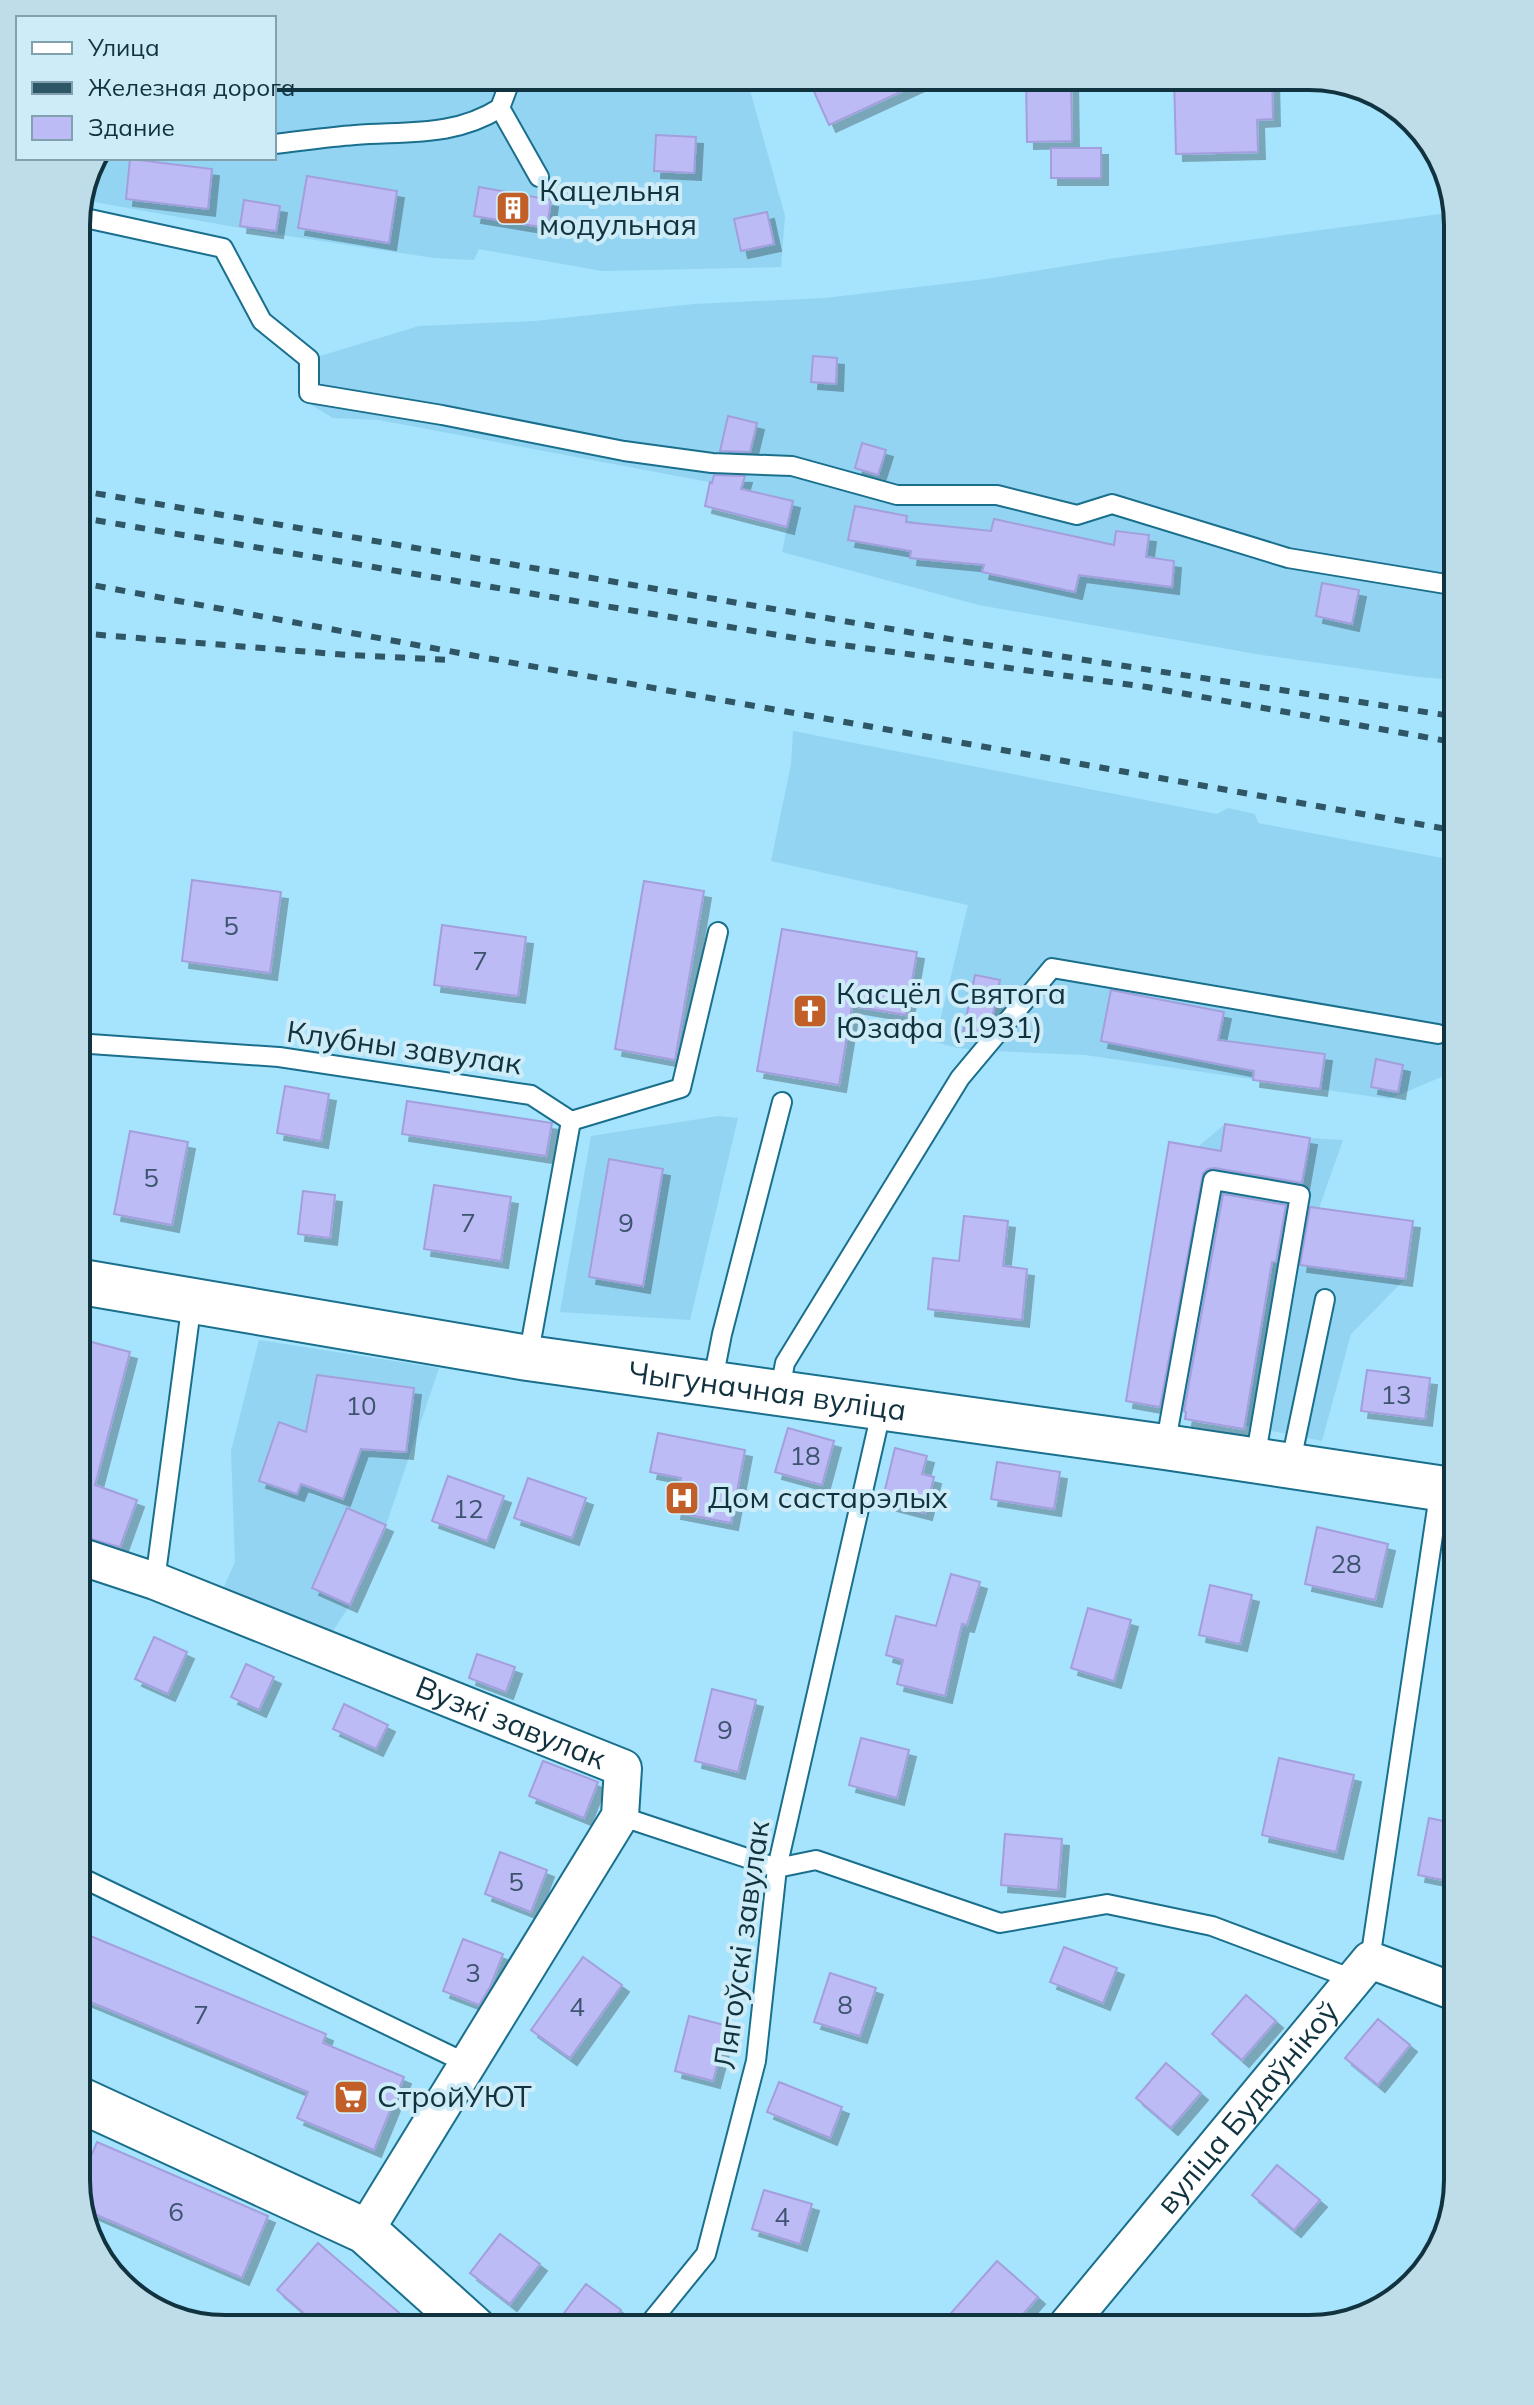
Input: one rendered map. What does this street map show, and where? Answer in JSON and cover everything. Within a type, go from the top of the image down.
[{"type":"street","name":"Чыгуначная вуліца","points":[[90,1283],[528,1358],[1444,1489]]},
{"type":"street","name":"Вузкі завулак","points":[[90,1560],[155,1581],[623,1768],[620,1816],[365,2231]]},
{"type":"street","points":[[1361,1969],[1444,1990]]},
{"type":"street","name":"вуліца Будаўнікоў","points":[[1076,2315],[1361,1969]]},
{"type":"street","points":[[90,2119],[365,2231],[458,2315]]},
{"type":"lane","points":[[276,144],[351,135],[449,130],[481,121],[500,108],[507,90]]},
{"type":"lane","points":[[500,108],[539,177]]},
{"type":"lane","points":[[90,219],[223,248],[262,321],[309,359],[309,393],[442,415],[624,451],[712,463],[792,466],[897,495],[997,495],[1077,515],[1112,504],[1288,558],[1444,584]]},
{"type":"lane","points":[[528,1358],[571,1121],[681,1088],[718,932]]},
{"type":"lane","points":[[779,1395],[785,1363],[960,1078],[1052,968],[1438,1034]]},
{"type":"lane","name":"Клубны завулак","points":[[90,1044],[279,1057],[531,1095],[571,1121]]},
{"type":"lane","points":[[712,1385],[722,1334],[782,1102]]},
{"type":"lane","points":[[1165,1447],[1213,1180],[1300,1195],[1272,1463]]},
{"type":"lane","points":[[1272,1463],[1325,1299]]},
{"type":"lane","points":[[155,1581],[192,1301]]},
{"type":"lane","name":"Лягоўскі завулак","points":[[656,2315],[706,2254],[756,2061],[777,1868],[882,1408]]},
{"type":"lane","points":[[620,1816],[777,1868],[816,1860],[1000,1923],[1107,1904],[1212,1926],[1361,1969],[1444,1517]]},
{"type":"lane","points":[[90,1882],[468,2064]]},
{"type":"shaded area","points":[[276,90],[750,90],[785,216],[781,267],[602,271],[479,249],[474,260],[434,258],[93,202],[95,190],[108,160],[276,160]]},
{"type":"shaded area","points":[[1443,214],[1444,679],[1262,655],[979,605],[782,552],[787,527],[705,506],[709,482],[379,420],[333,418],[300,398],[297,363],[419,326],[535,321],[694,304],[825,298],[985,279]]},
{"type":"shaded area","points":[[793,731],[1217,814],[1228,808],[1255,814],[1258,823],[1444,858],[1444,1076],[1389,1099],[1085,1055],[957,1048],[935,1042],[968,905],[771,861],[791,764]]},
{"type":"shaded area","points":[[718,1116],[738,1118],[690,1320],[560,1312],[591,1136]]},
{"type":"shaded area","points":[[1225,1124],[1310,1138],[1343,1140],[1319,1208],[1413,1221],[1405,1279],[1351,1334],[1322,1441],[1126,1401],[1169,1142],[1198,1147]]},
{"type":"shaded area","points":[[259,1340],[439,1368],[386,1525],[350,1605],[329,1637],[220,1595],[235,1562],[231,1451]]},
{"type":"building","points":[[813,90],[905,90],[829,125]]},
{"type":"building","points":[[1026,90],[1071,90],[1072,141],[1027,142]]},
{"type":"building","points":[[1174,90],[1272,90],[1273,119],[1257,120],[1258,152],[1176,154]]},
{"type":"building","points":[[656,135],[696,137],[694,173],[654,171]]},
{"type":"building","points":[[1051,148],[1101,148],[1101,178],[1051,178]]},
{"type":"building","points":[[130,160],[212,169],[208,209],[126,199]]},
{"type":"building","points":[[307,176],[397,191],[389,243],[298,228]]},
{"type":"building","name":"Кацельня модульная","points":[[479,187],[551,200],[547,228],[474,216]]},
{"type":"building","points":[[244,200],[280,206],[276,231],[240,226]]},
{"type":"building","points":[[767,212],[774,244],[741,251],[734,219]]},
{"type":"building","points":[[813,356],[837,358],[836,384],[811,382]]},
{"type":"building","points":[[728,416],[757,423],[750,452],[720,451]]},
{"type":"building","points":[[862,443],[886,450],[878,475],[855,468]]},
{"type":"building","points":[[714,475],[745,476],[741,489],[793,501],[787,527],[705,506]]},
{"type":"building","points":[[855,506],[907,516],[906,522],[991,531],[994,519],[1114,545],[1116,531],[1149,535],[1146,557],[1174,561],[1172,587],[1079,575],[1075,592],[982,572],[984,565],[910,558],[911,551],[848,540]]},
{"type":"building","points":[[1322,583],[1359,590],[1352,624],[1316,616]]},
{"type":"building","points":[[192,880],[281,892],[270,973],[182,961]]},
{"type":"building","points":[[644,881],[704,891],[675,1060],[615,1049]]},
{"type":"building","points":[[442,925],[526,937],[518,996],[434,985]]},
{"type":"building","name":"Касцёл Святога Юзафа (1931)","points":[[782,929],[917,952],[906,1015],[852,1006],[839,1085],[757,1071]]},
{"type":"building","points":[[975,975],[1000,980],[991,1023],[979,1036],[963,1033]]},
{"type":"building","points":[[1111,990],[1224,1012],[1218,1040],[1325,1054],[1320,1089],[1253,1080],[1254,1071],[1101,1041]]},
{"type":"building","points":[[1376,1059],[1403,1065],[1398,1092],[1371,1087]]},
{"type":"building","points":[[285,1086],[329,1094],[321,1141],[277,1133]]},
{"type":"building","points":[[407,1101],[552,1123],[546,1156],[402,1134]]},
{"type":"building","points":[[1225,1124],[1310,1138],[1302,1183],[1215,1168],[1203,1173],[1160,1407],[1126,1401],[1169,1142],[1221,1151]]},
{"type":"building","points":[[130,1131],[188,1142],[172,1225],[114,1214]]},
{"type":"building","points":[[609,1159],[663,1169],[643,1286],[589,1277]]},
{"type":"building","points":[[434,1185],[511,1197],[501,1261],[424,1249]]},
{"type":"building","points":[[303,1191],[335,1195],[330,1238],[298,1234]]},
{"type":"building","points":[[1223,1194],[1286,1205],[1276,1262],[1272,1262],[1244,1429],[1185,1419],[1184,1411]]},
{"type":"building","points":[[1310,1207],[1413,1221],[1405,1279],[1300,1265]]},
{"type":"building","points":[[964,1216],[1008,1221],[1003,1266],[1027,1269],[1022,1320],[928,1309],[933,1258],[959,1261]]},
{"type":"building","points":[[90,1342],[130,1352],[95,1485],[137,1500],[120,1547],[90,1539]]},
{"type":"building","points":[[1367,1370],[1430,1378],[1425,1419],[1361,1411]]},
{"type":"building","points":[[317,1375],[414,1388],[406,1452],[361,1449],[343,1499],[301,1484],[297,1494],[259,1481],[279,1422],[306,1432]]},
{"type":"building","points":[[788,1428],[834,1441],[822,1485],[775,1472]]},
{"type":"building","points":[[658,1433],[745,1450],[731,1523],[674,1512],[681,1478],[650,1472]]},
{"type":"building","points":[[895,1448],[927,1456],[922,1474],[934,1477],[925,1513],[882,1502]]},
{"type":"building","points":[[997,1462],[1060,1472],[1054,1509],[991,1499]]},
{"type":"building","points":[[448,1476],[504,1496],[487,1541],[432,1521]]},
{"type":"building","points":[[528,1478],[586,1498],[572,1538],[514,1518]]},
{"type":"building","points":[[347,1508],[386,1525],[350,1605],[312,1588]]},
{"type":"building","points":[[1317,1527],[1388,1544],[1375,1600],[1305,1584]]},
{"type":"building","points":[[951,1574],[980,1582],[967,1625],[962,1624],[945,1696],[897,1684],[903,1660],[886,1655],[896,1616],[936,1626]]},
{"type":"building","points":[[1210,1585],[1252,1595],[1240,1644],[1199,1635]]},
{"type":"building","points":[[1088,1608],[1131,1620],[1114,1681],[1071,1668]]},
{"type":"building","points":[[154,1637],[187,1652],[168,1694],[135,1679]]},
{"type":"building","points":[[477,1654],[515,1667],[506,1692],[469,1678]]},
{"type":"building","points":[[246,1664],[274,1677],[259,1710],[231,1697]]},
{"type":"building","points":[[712,1689],[756,1700],[738,1772],[695,1761]]},
{"type":"building","points":[[344,1704],[388,1725],[376,1749],[333,1729]]},
{"type":"building","points":[[861,1738],[909,1750],[897,1798],[849,1785]]},
{"type":"building","points":[[1279,1758],[1354,1775],[1336,1852],[1262,1835]]},
{"type":"building","points":[[543,1761],[598,1782],[584,1818],[529,1796]]},
{"type":"building","points":[[1429,1818],[1444,1821],[1444,1880],[1418,1875]]},
{"type":"building","points":[[1005,1834],[1062,1839],[1058,1890],[1001,1885]]},
{"type":"building","points":[[500,1852],[547,1870],[531,1912],[485,1894]]},
{"type":"building","points":[[90,1936],[326,2034],[323,2043],[404,2077],[374,2150],[297,2118],[308,2092],[90,2002]]},
{"type":"building","points":[[463,1939],[503,1954],[479,2005],[443,1991]]},
{"type":"building","points":[[1064,1947],[1117,1968],[1103,2003],[1050,1982]]},
{"type":"building","points":[[583,1957],[622,1985],[570,2058],[531,2030]]},
{"type":"building","points":[[830,1973],[876,1988],[860,2036],[814,2022]]},
{"type":"building","points":[[1246,1995],[1276,2021],[1242,2060],[1212,2034]]},
{"type":"building","points":[[689,2016],[728,2026],[713,2081],[675,2071]]},
{"type":"building","points":[[1378,2019],[1410,2045],[1378,2085],[1345,2058]]},
{"type":"building","points":[[1166,2063],[1201,2093],[1171,2128],[1136,2098]]},
{"type":"building","points":[[779,2082],[842,2107],[830,2138],[767,2112]]},
{"type":"building","points":[[97,2142],[268,2216],[242,2278],[95,2214],[90,2159]]},
{"type":"building","points":[[1277,2165],[1320,2200],[1294,2230],[1252,2195]]},
{"type":"building","points":[[764,2190],[812,2204],[800,2244],[752,2229]]},
{"type":"building","points":[[500,2234],[540,2264],[510,2304],[470,2273]]},
{"type":"building","points":[[318,2243],[402,2315],[306,2315],[277,2290]]},
{"type":"building","points":[[997,2261],[1038,2297],[1022,2315],[949,2315]]},
{"type":"building","points":[[586,2284],[621,2310],[617,2315],[563,2315]]},
{"type":"railway","points":[[90,492],[967,642],[1444,715]]},
{"type":"railway","points":[[90,519],[813,641],[1147,687],[1444,740]]},
{"type":"railway","points":[[90,585],[1444,829]]},
{"type":"railway","points":[[90,634],[348,655],[452,660]]},
{"type":"place","name":"Кацельня модульная","points":[[513,208]]},
{"type":"place","name":"Касцёл Святога Юзафа (1931)","points":[[810,1011]]},
{"type":"place","name":"Дом састарэлых","points":[[682,1498]]},
{"type":"place","name":"СтройУЮТ","points":[[351,2097]]}]
